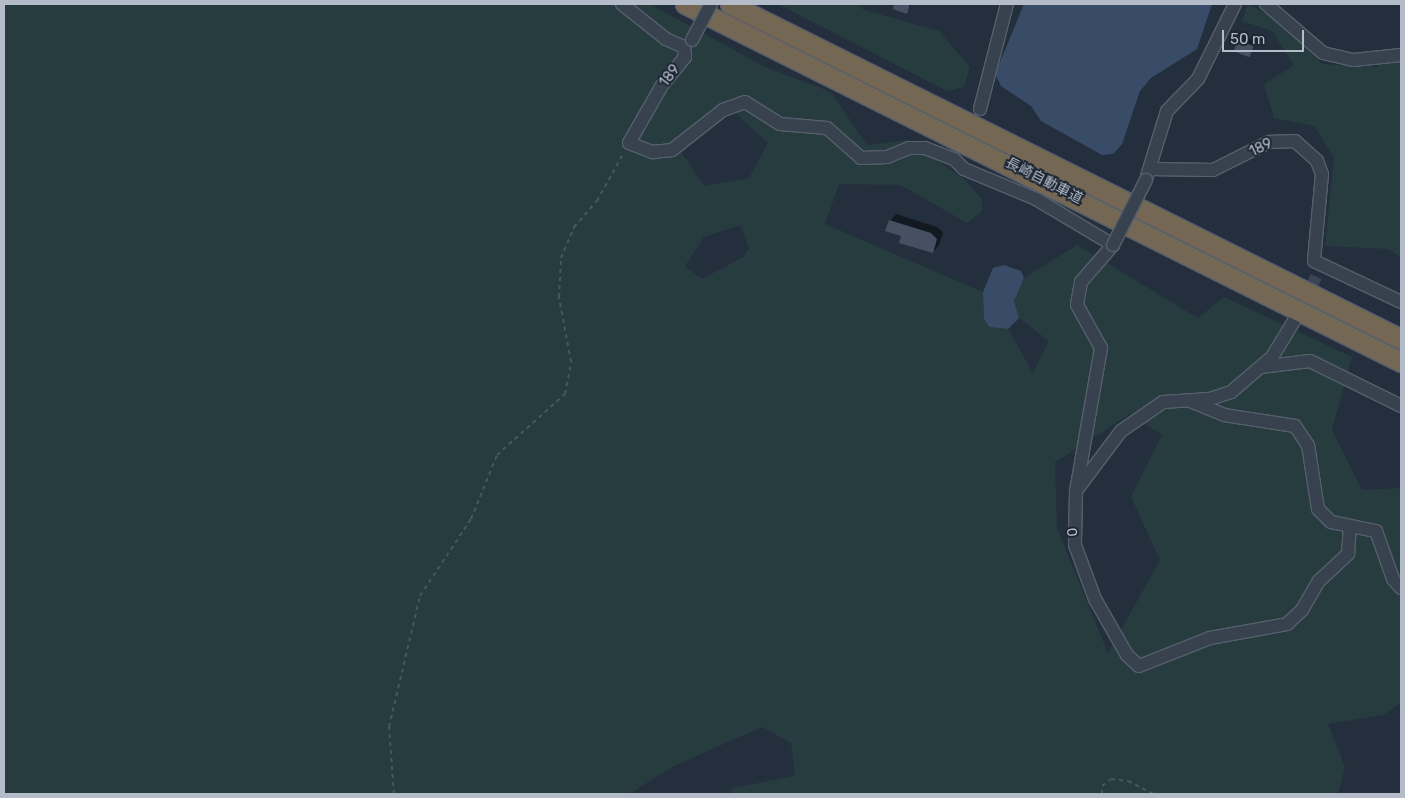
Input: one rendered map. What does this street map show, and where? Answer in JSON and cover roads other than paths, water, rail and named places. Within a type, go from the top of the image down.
[{"type":"highway","name":"長崎自動車道","points":[[685,4],[1401,362]]},
{"type":"highway","name":"長崎自動車道","points":[[730,4],[1401,339]]},
{"type":"street","name":"189","points":[[622,4],[666,39],[688,44]]},
{"type":"street","name":"189","points":[[711,4],[688,44],[685,57],[661,87],[629,143],[653,152],[672,150],[723,110],[745,102],[780,124],[827,128],[861,158],[887,157],[909,148],[925,148],[954,159],[964,169],[1036,199],[1113,245]]},
{"type":"street","points":[[980,108],[1007,4]]},
{"type":"street","points":[[1076,492],[1101,348],[1076,305],[1081,282],[1113,245],[1148,174],[1167,111],[1198,79],[1235,4]]},
{"type":"street","points":[[1266,4],[1323,53],[1353,60],[1401,55]]},
{"type":"street","name":"189","points":[[1148,174],[1212,170],[1269,142],[1295,141],[1317,161],[1322,174],[1312,250],[1318,272],[1401,302]]},
{"type":"street","points":[[1185,399],[1220,397],[1261,368],[1294,321]]},
{"type":"street","points":[[1261,368],[1310,361],[1401,406]]},
{"type":"street","points":[[1185,399],[1224,415],[1295,426],[1308,445],[1318,508],[1331,522],[1376,531],[1392,579],[1401,588]]},
{"type":"street","name":"0","points":[[1185,399],[1163,402],[1142,413],[1104,448],[1076,492],[1072,522],[1081,567],[1127,656],[1139,666],[1210,638],[1287,624],[1302,610],[1319,581],[1348,554],[1350,526]]},
{"type":"water","points":[[1024,4],[1212,4],[1197,49],[1151,78],[1140,91],[1122,144],[1113,154],[1102,155],[1041,121],[1031,106],[1001,86],[995,74]]},
{"type":"water","points":[[1004,265],[1021,271],[1024,278],[1014,301],[1019,318],[1008,329],[989,327],[984,319],[983,292],[993,268]]},
{"type":"tunnel","points":[[1296,318],[1316,277]]}]
